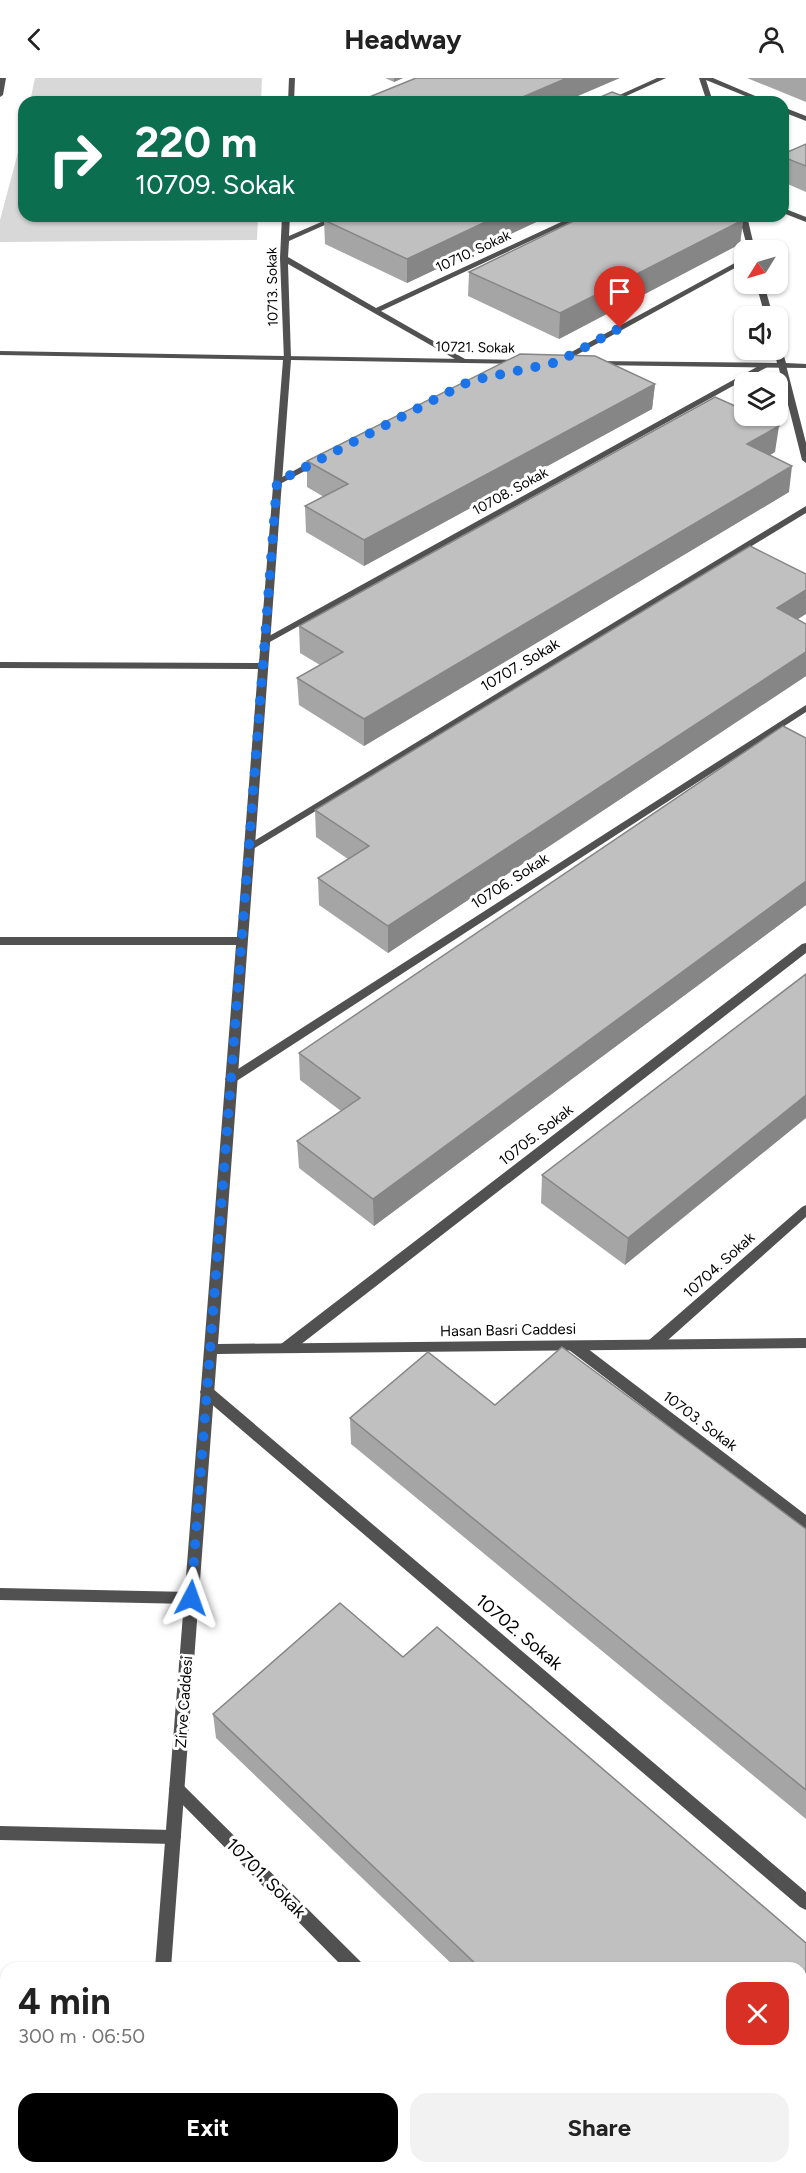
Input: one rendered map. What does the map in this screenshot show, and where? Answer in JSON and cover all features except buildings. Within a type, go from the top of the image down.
[{"type":"street","points":[[0,95],[3,78]]},
{"type":"street","points":[[291,96],[292,78]]},
{"type":"street","points":[[621,96],[663,78]]},
{"type":"street","points":[[702,78],[708,96]]},
{"type":"street","points":[[707,78],[751,96]]},
{"type":"street","points":[[789,112],[806,119]]},
{"type":"street","points":[[789,213],[806,220]]},
{"type":"street","name":"10713. Sokak","points":[[286,222],[284,258],[287,358]]},
{"type":"street","points":[[285,240],[327,222]]},
{"type":"street","name":"10710. Sokak","points":[[377,310],[567,222]]},
{"type":"street","points":[[745,222],[749,240]]},
{"type":"street","points":[[284,258],[462,361]]},
{"type":"street","points":[[558,362],[734,265]]},
{"type":"street","name":"10721. Sokak","points":[[0,353],[534,362]]},
{"type":"street","name":"Zirve Caddesi","points":[[163,1962],[287,358]]},
{"type":"street","points":[[781,360],[806,460]]},
{"type":"street","points":[[546,363],[806,366]]},
{"type":"street","name":"10708. Sokak","points":[[265,642],[767,365]]},
{"type":"street","points":[[514,371],[525,369]]},
{"type":"street","points":[[277,482],[328,455]]},
{"type":"street","name":"10707. Sokak","points":[[249,847],[806,509]]},
{"type":"street","points":[[0,666],[263,666]]},
{"type":"street","name":"10706. Sokak","points":[[231,1079],[806,708]]},
{"type":"street","points":[[0,941],[242,941]]},
{"type":"street","name":"10705. Sokak","points":[[286,1348],[806,947]]},
{"type":"street","name":"10704. Sokak","points":[[654,1344],[806,1210]]},
{"type":"street","name":"Hasan Basri Caddesi","points":[[210,1349],[806,1343]]},
{"type":"street","name":"10703. Sokak","points":[[574,1346],[806,1523]]},
{"type":"street","name":"10702. Sokak","points":[[207,1392],[806,1902]]},
{"type":"street","points":[[0,1594],[191,1598]]},
{"type":"street","name":"10701. Sokak","points":[[177,1789],[349,1962]]},
{"type":"street","points":[[0,1833],[173,1838]]},
{"type":"shaded area","points":[[35,78],[262,78],[261,96],[31,96]]},
{"type":"shaded area","points":[[18,152],[18,222],[258,222],[257,240],[0,242],[0,220]]},
{"type":"route","points":[[191,1598],[277,482],[470,381],[558,362],[620,328]]}]
